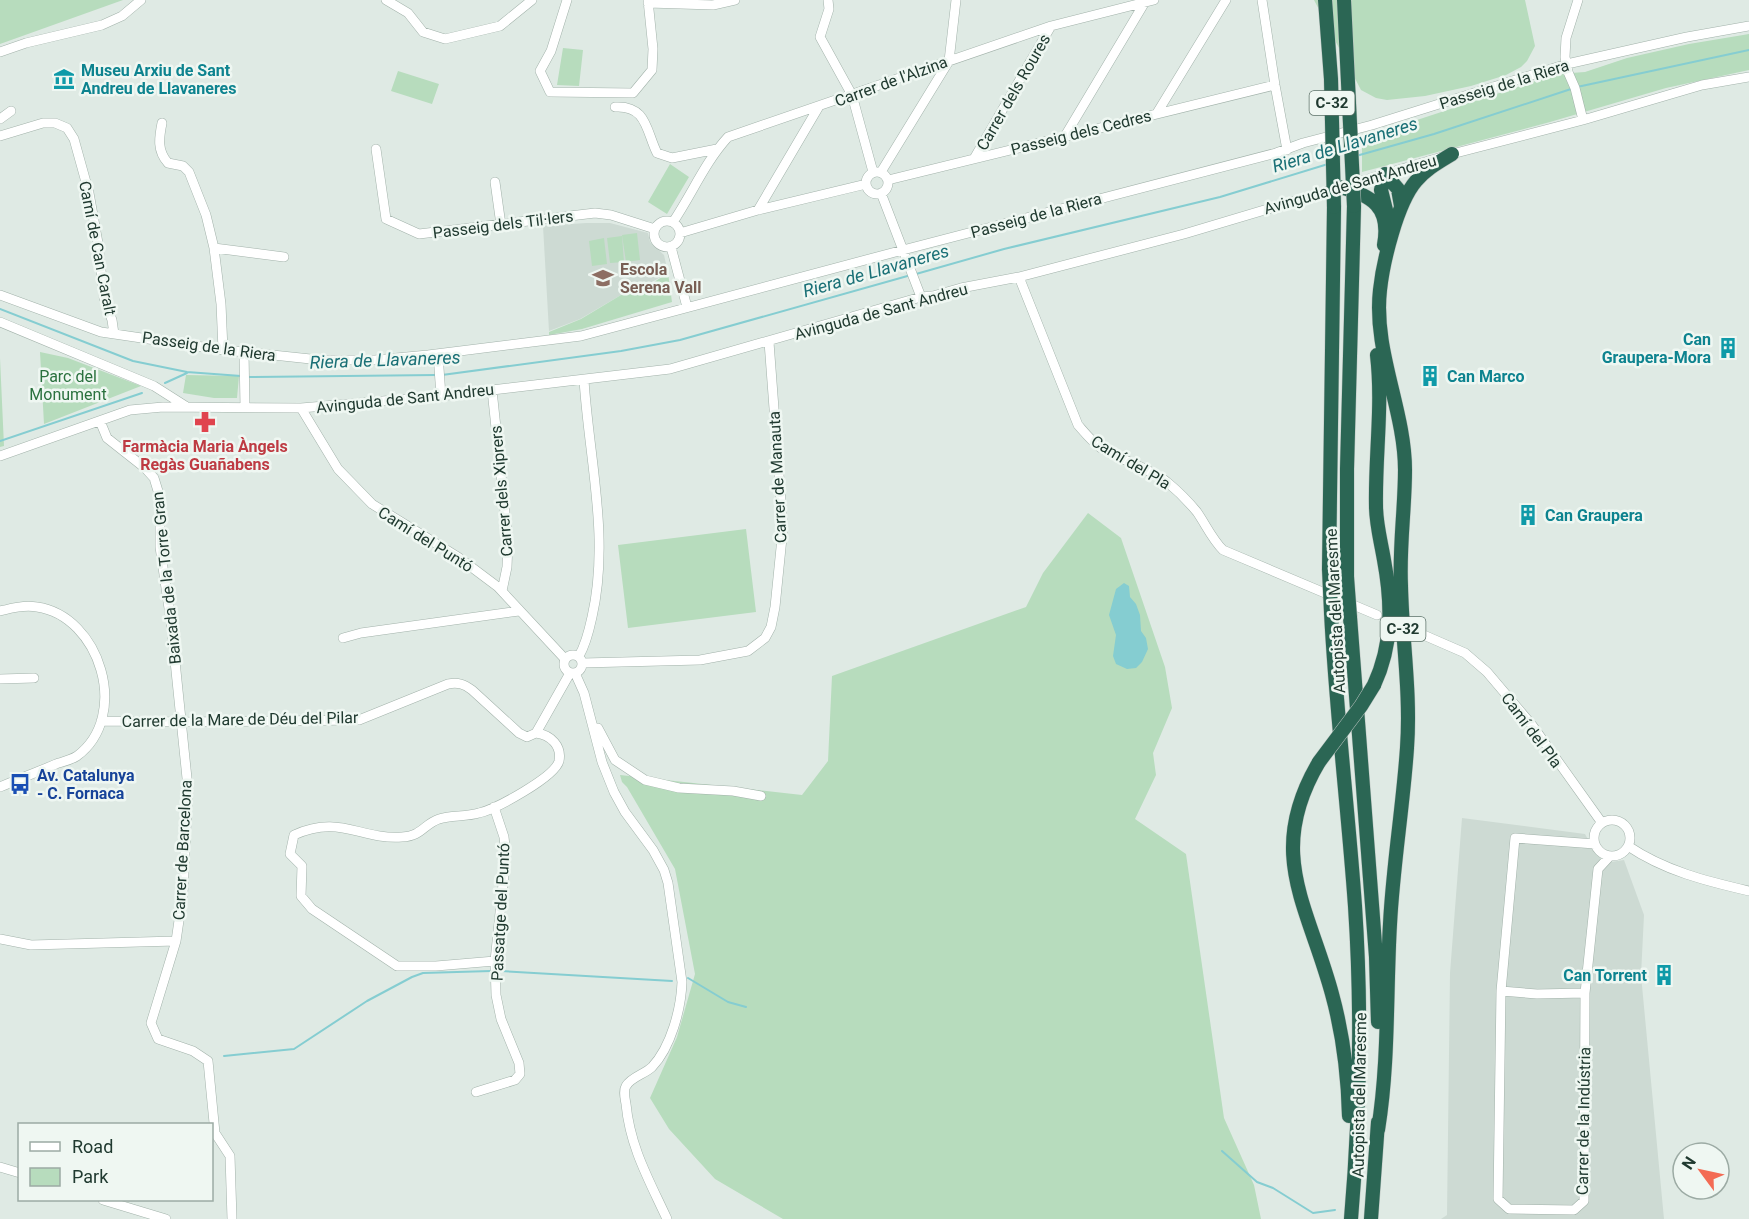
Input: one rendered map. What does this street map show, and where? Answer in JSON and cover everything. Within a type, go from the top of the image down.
[{"type":"highway","name":"Autopista del Maresme","points":[[1326,0],[1331,79],[1334,207],[1329,569],[1334,683],[1355,906],[1358,976],[1359,1080],[1349,1219]]},
{"type":"highway","name":"Autopista del Maresme","points":[[1344,0],[1354,206],[1347,469],[1347,577],[1376,957],[1378,1043],[1378,1130],[1371,1219]]},
{"type":"highway","name":"C-32","points":[[1378,1130],[1385,1088],[1394,857],[1407,747],[1408,706],[1400,583],[1405,467],[1378,309],[1383,272],[1401,206],[1417,179],[1452,154]]},
{"type":"highway","name":"C-32","points":[[1349,1219],[1344,1183],[1349,1113],[1344,1047],[1332,994],[1300,896],[1293,854],[1293,834],[1296,814],[1308,781],[1319,762],[1362,706],[1374,685],[1384,659],[1390,625],[1390,602],[1376,507],[1380,393],[1372,302],[1374,280],[1386,231],[1387,214],[1381,190],[1386,174]]},
{"type":"highway","points":[[1386,174],[1398,189],[1401,206]]},
{"type":"highway","points":[[1340,187],[1359,192],[1374,202],[1381,211],[1386,231]]},
{"type":"street","points":[[0,52],[26,43],[102,26],[122,16],[141,0]]},
{"type":"street","points":[[386,0],[408,13],[423,32],[445,39],[500,26],[532,0]]},
{"type":"street","points":[[567,0],[551,51],[540,71],[550,92],[633,93],[652,70],[648,1],[713,5],[735,0]]},
{"type":"street","points":[[828,0],[829,9],[820,37],[852,95],[887,188],[881,193],[872,193],[866,183],[868,176],[881,175]]},
{"type":"street","points":[[881,175],[949,61],[956,0]]},
{"type":"street","points":[[1115,11],[1117,0]]},
{"type":"street","points":[[1157,113],[1226,0]]},
{"type":"street","points":[[1262,0],[1287,150]]},
{"type":"street","points":[[1578,0],[1566,38],[1567,64],[1583,120]]},
{"type":"street","points":[[1065,136],[1149,1]]},
{"type":"street","name":"Carrer de l'Alzina","points":[[673,222],[691,195],[710,157],[728,137],[818,108],[1051,26],[1149,1]]},
{"type":"street","name":"Carrer dels Roures","points":[[975,158],[1051,26]]},
{"type":"street","name":"Passeig de la Riera","points":[[0,295],[101,332],[223,350],[320,360],[375,360],[581,336],[1287,150],[1303,143],[1567,64],[1634,48],[1749,26]]},
{"type":"street","name":"Avinguda de Sant Andreu","points":[[0,456],[130,410],[187,407],[301,408],[441,396],[670,369],[921,297],[1019,277],[1184,234],[1452,154],[1583,120],[1702,85],[1749,77]]},
{"type":"street","name":"Passeig dels Cedres","points":[[881,175],[975,158],[1275,85]]},
{"type":"street","points":[[615,107],[626,107],[638,112],[647,124],[649,137],[657,153],[672,158],[717,149]]},
{"type":"street","points":[[758,210],[818,108]]},
{"type":"street","points":[[0,119],[10,111]]},
{"type":"street","name":"Camí de Can Caralt","points":[[0,136],[43,123],[55,123],[66,128],[74,139],[89,193],[104,298],[114,334]]},
{"type":"street","points":[[162,123],[159,142],[162,153],[168,163],[183,166],[189,172],[206,215],[214,248],[221,304],[223,350]]},
{"type":"street","name":"Passeig dels Til·lers","points":[[376,148],[386,219],[419,234],[595,213],[611,215],[655,229]]},
{"type":"street","points":[[495,182],[501,225]]},
{"type":"street","points":[[680,233],[758,210],[866,183]]},
{"type":"street","points":[[881,193],[921,297]]},
{"type":"street","points":[[663,222],[673,222],[680,233],[678,242],[671,247],[661,246],[654,235],[655,229],[663,222]]},
{"type":"street","points":[[671,247],[687,307]]},
{"type":"street","points":[[214,248],[284,256]]},
{"type":"street","name":"Camí del Pla","points":[[1019,277],[1078,425],[1089,438],[1101,448],[1155,474],[1184,496],[1198,513],[1214,541],[1223,550],[1377,615]]},
{"type":"street","points":[[0,322],[154,386],[187,407]]},
{"type":"street","name":"Carrer de Manauta","points":[[581,660],[700,660],[748,651],[765,638],[771,627],[775,607],[783,528],[769,342]]},
{"type":"street","points":[[244,352],[245,407]]},
{"type":"street","points":[[438,354],[441,396]]},
{"type":"street","points":[[495,961],[436,966],[397,966],[312,909],[301,896],[302,866],[290,854],[294,835],[309,828],[336,825],[401,837],[424,831],[435,820],[464,817],[483,812],[541,782],[552,773],[558,764],[560,752],[552,740],[536,733],[572,673],[581,668],[597,595],[600,551],[584,380]]},
{"type":"street","name":"Carrer dels Xiprers","points":[[492,390],[508,541],[507,567],[502,591]]},
{"type":"street","name":"Camí del Puntó","points":[[301,408],[338,469],[372,504],[458,557],[502,591],[565,659]]},
{"type":"street","name":"Baixada de la Torre Gran","points":[[100,421],[107,438],[145,468],[154,478],[158,491],[160,547],[182,722]]},
{"type":"street","points":[[0,611],[18,607],[37,607],[61,616],[80,632],[96,654],[106,700],[101,721],[93,739],[76,756],[0,787]]},
{"type":"street","points":[[344,638],[361,633],[519,611]]},
{"type":"street","name":"Camí del Pla","points":[[1419,633],[1465,653],[1487,672],[1532,726],[1602,823]]},
{"type":"street","points":[[581,660],[572,655],[565,659],[565,665],[572,673],[592,718],[615,760],[645,780],[679,788],[733,791],[761,796]]},
{"type":"street","points":[[0,680],[34,678]]},
{"type":"street","name":"Carrer de la Mare de Déu del Pilar","points":[[101,721],[359,720],[448,684],[456,683],[472,690],[519,733],[527,737],[536,733]]},
{"type":"street","points":[[592,718],[602,762],[614,792],[625,812],[660,861],[668,883],[682,996],[677,1017],[662,1053],[652,1067],[625,1087],[627,1118],[635,1152],[668,1219]]},
{"type":"street","name":"Carrer de Barcelona","points":[[182,722],[188,788],[183,893],[176,941],[151,1023],[158,1039],[193,1051],[207,1061],[216,1132],[230,1156],[232,1219]]},
{"type":"street","name":"Passatge del Puntó","points":[[476,1092],[515,1080],[520,1074],[519,1063],[497,1003],[495,961],[506,855],[504,837],[494,807]]},
{"type":"street","points":[[1614,820],[1624,824],[1629,834],[1628,846],[1620,854],[1610,856],[1599,850],[1595,844],[1595,831],[1602,823],[1614,820]]},
{"type":"street","name":"Carrer de la Indústria","points":[[1595,844],[1515,838],[1501,991],[1498,1199],[1509,1209],[1574,1210],[1584,1201],[1585,993],[1598,869],[1610,856]]},
{"type":"street","points":[[1628,846],[1646,858],[1693,877],[1749,891]]},
{"type":"street","points":[[0,939],[31,945],[176,941]]},
{"type":"street","points":[[1501,991],[1537,994],[1585,993]]},
{"type":"street","points":[[0,1167],[18,1172]]},
{"type":"street","points":[[107,1201],[166,1219]]},
{"type":"shaded area","name":"Escola Serena Vall","points":[[610,223],[648,233],[650,242],[664,255],[668,273],[626,292],[580,319],[549,331],[543,226]]},
{"type":"shaded area","points":[[1462,818],[1585,834],[1595,852],[1611,862],[1624,860],[1644,915],[1641,975],[1664,1219],[1441,1219],[1447,1215],[1450,973]]},
{"type":"green space","points":[[0,0],[123,0],[0,44]]},
{"type":"green space","points":[[1314,0],[1525,0],[1535,46],[1521,67],[1506,75],[1471,86],[1425,96],[1387,100],[1376,98],[1361,90]]},
{"type":"green space","points":[[1749,34],[1749,70],[1666,88],[1550,122],[1362,172],[1362,138],[1557,74],[1585,72],[1627,58]]},
{"type":"green space","points":[[563,48],[583,50],[579,86],[557,85]]},
{"type":"green space","points":[[398,71],[439,84],[432,104],[391,91]]},
{"type":"green space","points":[[670,164],[689,177],[667,214],[648,202]]},
{"type":"green space","points":[[637,233],[640,260],[626,262],[622,235]]},
{"type":"green space","points":[[622,236],[624,262],[610,263],[607,238]]},
{"type":"green space","points":[[604,238],[607,264],[592,266],[589,241]]},
{"type":"green space","points":[[668,273],[672,302],[582,329],[549,335],[549,332],[581,319],[626,292],[651,284]]},
{"type":"green space","name":"Parc del Monument","points":[[40,352],[68,358],[141,386],[44,424]]},
{"type":"green space","points":[[0,358],[4,446],[0,447]]},
{"type":"green space","points":[[186,375],[239,376],[237,398],[214,398],[183,393]]},
{"type":"green space","points":[[1088,513],[1121,538],[1165,667],[1172,708],[1153,753],[1156,775],[1135,819],[1186,854],[1224,1118],[1254,1185],[1261,1219],[783,1219],[715,1179],[669,1129],[650,1098],[677,1037],[695,974],[675,869],[622,782],[620,775],[802,795],[828,761],[832,676],[1026,607],[1043,573]]},
{"type":"green space","points":[[746,529],[756,612],[628,628],[618,545]]},
{"type":"water","points":[[1124,583],[1129,586],[1130,597],[1136,604],[1140,615],[1141,631],[1146,638],[1148,649],[1142,662],[1136,668],[1127,669],[1116,664],[1113,656],[1116,635],[1109,615],[1116,589]]},
{"type":"waterway","name":"Riera de Llavaneres","points":[[1577,87],[1749,50]]},
{"type":"waterway","name":"Riera de Llavaneres","points":[[1356,156],[1434,134],[1571,89]]},
{"type":"waterway","name":"Riera de Llavaneres","points":[[916,274],[1004,249],[1220,197],[1328,164]]},
{"type":"waterway","name":"Riera de Llavaneres","points":[[442,375],[621,351],[680,340],[911,275]]},
{"type":"waterway","name":"Riera de Llavaneres","points":[[0,309],[133,361],[187,372],[241,376]]},
{"type":"waterway","points":[[165,383],[187,373]]},
{"type":"waterway","name":"Riera de Llavaneres","points":[[247,377],[436,375]]},
{"type":"waterway","points":[[0,441],[142,393]]},
{"type":"waterway","points":[[224,1056],[294,1049],[367,1001],[423,973],[491,971]]},
{"type":"waterway","points":[[501,971],[672,981]]},
{"type":"waterway","points":[[688,978],[728,1002],[746,1007]]},
{"type":"waterway","points":[[1222,1151],[1257,1182],[1273,1188],[1313,1213],[1335,1210]]},
{"type":"place","name":"Museu Arxiu de Sant Andreu de Llavaneres","points":[[64,79]]},
{"type":"place","name":"Escola Serena Vall","points":[[603,278]]},
{"type":"place","name":"Can Graupera-Mora","points":[[1728,348]]},
{"type":"place","name":"Can Marco","points":[[1430,376]]},
{"type":"place","name":"Farmàcia Maria Àngels Regàs Guañabens","points":[[205,422]]},
{"type":"place","name":"Can Graupera","points":[[1528,515]]},
{"type":"place","name":"Av. Catalunya - C. Fornaca","points":[[20,784]]},
{"type":"place","name":"Can Torrent","points":[[1664,975]]}]
